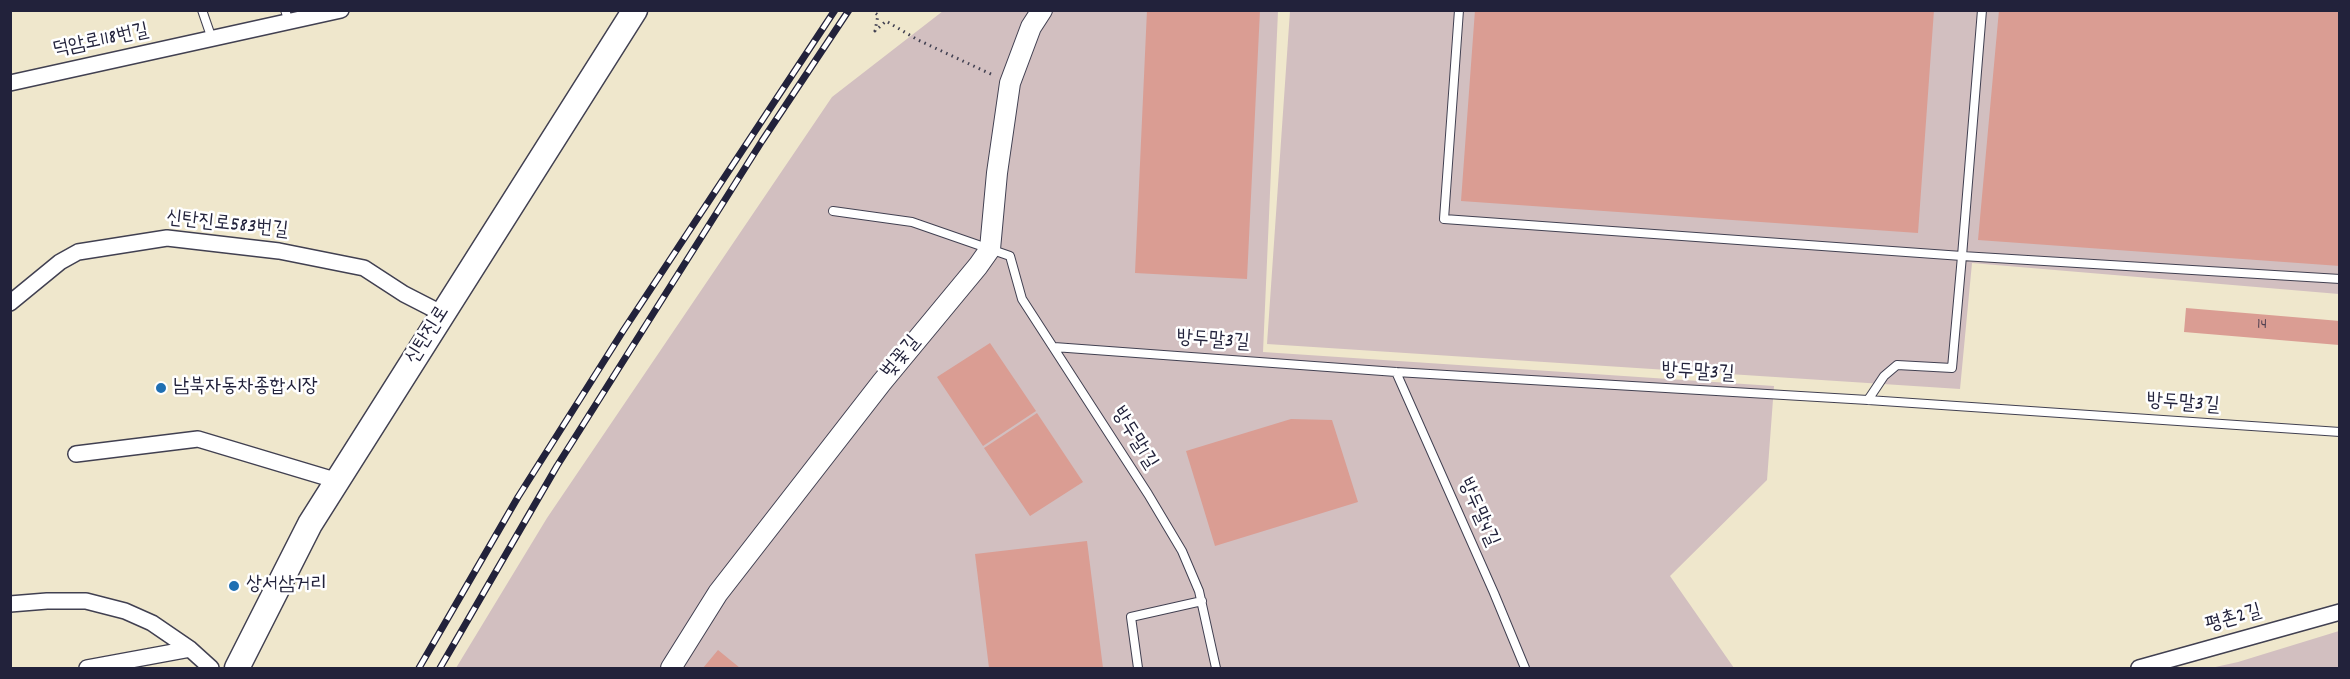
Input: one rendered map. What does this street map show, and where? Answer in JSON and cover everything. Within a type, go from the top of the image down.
[{"type":"main road","name":"신탄진로","points":[[237,669],[310,524],[635,10]]},
{"type":"street","name":"덕암로118번길","points":[[10,83],[212,39],[287,16],[340,10]]},
{"type":"street","points":[[990,249],[997,173],[1010,83],[1031,27],[1042,10]]},
{"type":"street","name":"신탄진로583번길","points":[[10,303],[60,262],[78,252],[167,238],[279,251],[364,268],[404,294],[443,314]]},
{"type":"street","name":"벚꽃길","points":[[671,669],[726,584],[882,382],[990,249]]},
{"type":"street","points":[[76,454],[198,439],[338,481]]},
{"type":"street","points":[[10,604],[47,601],[86,602],[125,611],[152,623],[190,649],[211,669]]},
{"type":"street","name":"평촌2길","points":[[2139,669],[2340,612]]},
{"type":"street","points":[[87,669],[190,649]]},
{"type":"lane","points":[[202,10],[212,39]]},
{"type":"lane","points":[[1459,10],[1444,219],[1962,256],[2340,279]]},
{"type":"lane","points":[[1868,400],[1884,376],[1897,365],[1952,368],[1982,10]]},
{"type":"lane","points":[[833,211],[912,222],[990,249]]},
{"type":"lane","name":"방두말1길","points":[[990,249],[1010,256],[1022,299],[1054,346],[1182,551],[1199,591],[1216,669]]},
{"type":"lane","name":"방두말3길","points":[[1054,346],[1396,372],[1868,400],[2340,432]]},
{"type":"lane","name":"방두말4길","points":[[1396,372],[1494,593],[1525,669]]},
{"type":"lane","points":[[1138,669],[1131,617],[1202,602]]},
{"type":"path","points":[[871,10],[878,15],[875,31],[886,21],[918,40],[1010,83]]},
{"type":"shaded area","points":[[943,11],[1278,11],[1263,352],[1774,386],[1767,480],[1670,576],[1734,668],[456,668],[547,518],[832,97]]},
{"type":"shaded area","points":[[1290,11],[2339,11],[2339,294],[1972,263],[1960,389],[1267,344]]},
{"type":"shaded area","points":[[2339,631],[2339,668],[2211,668],[2238,662]]},
{"type":"building","points":[[1147,10],[1260,10],[1247,279],[1135,273]]},
{"type":"building","points":[[1475,10],[1934,10],[1918,233],[1461,201]]},
{"type":"building","points":[[1999,10],[2340,10],[2340,266],[1978,240]]},
{"type":"building","points":[[2186,308],[2340,321],[2339,345],[2184,332]]},
{"type":"building","points":[[990,343],[1036,411],[983,446],[937,377]]},
{"type":"building","points":[[1037,413],[1083,482],[1030,516],[984,448]]},
{"type":"building","points":[[1291,419],[1332,420],[1358,502],[1215,546],[1186,451]]},
{"type":"building","points":[[1087,541],[1103,668],[989,668],[975,554]]},
{"type":"building","points":[[718,650],[740,668],[703,668]]},
{"type":"railway","points":[[419,668],[518,497],[623,331],[835,10]]},
{"type":"railway","points":[[440,668],[557,466],[762,141],[849,10]]},
{"type":"place","name":"남북자동차종합시장","points":[[161,388]]},
{"type":"place","name":"상서삼거리","points":[[234,586]]}]
